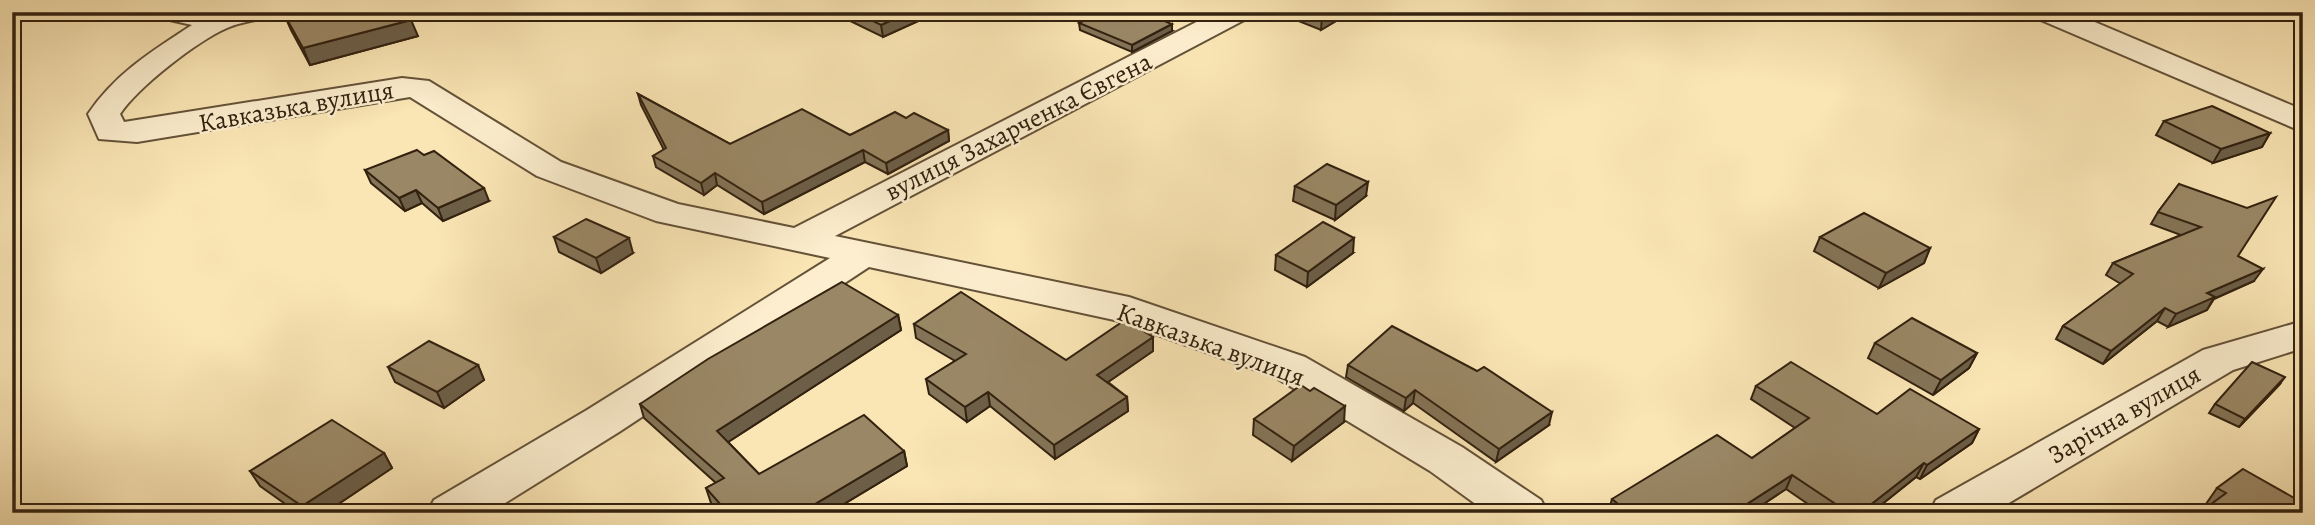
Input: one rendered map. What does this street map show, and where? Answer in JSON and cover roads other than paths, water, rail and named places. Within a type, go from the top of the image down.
[{"type":"street","name":"Кавказька вулиця","points":[[171,12],[216,22]]},
{"type":"street","name":"Кавказька вулиця","points":[[254,12],[216,22],[130,82],[113,99],[104,114],[111,132],[151,130],[402,87],[418,88],[549,169],[669,213],[1129,310],[1290,367],[1446,458],[1524,513]]},
{"type":"street","name":"вулиця Захарченка Євгена","points":[[798,241],[1238,12]]},
{"type":"street","points":[[2046,12],[2303,122]]},
{"type":"street","points":[[451,513],[603,422],[865,253]]},
{"type":"street","name":"Зарічна вулиця","points":[[1953,513],[2218,360],[2303,334]]},
{"type":"waterway","points":[[12,24],[40,12]]}]
